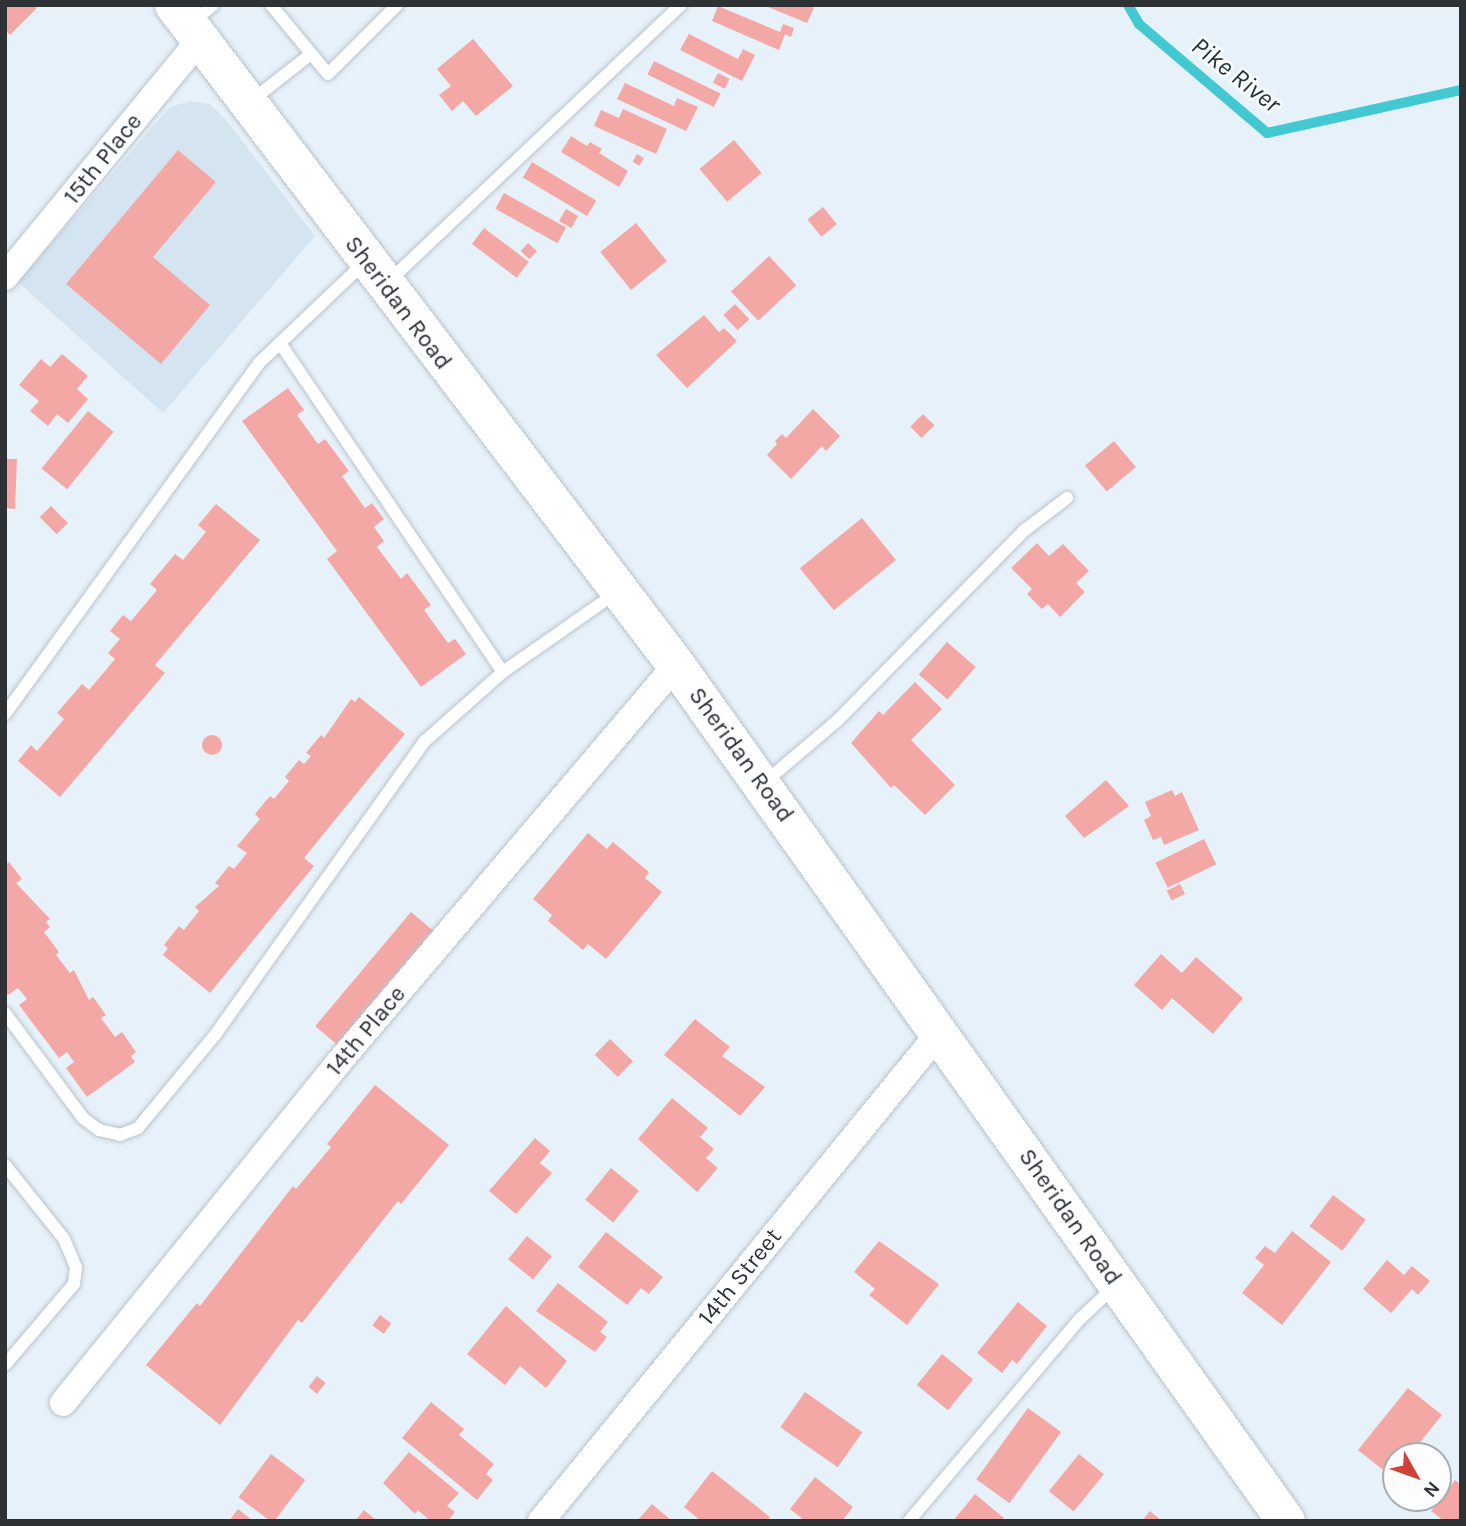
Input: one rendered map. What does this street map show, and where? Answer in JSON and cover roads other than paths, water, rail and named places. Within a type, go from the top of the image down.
[{"type":"main road","name":"Sheridan Road","points":[[194,19],[247,103],[676,665],[1118,1284],[1273,1515]]},
{"type":"street","name":"15th Place","points":[[5,277],[194,19]]},
{"type":"street","name":"14th Place","points":[[63,1403],[339,1062],[676,665]]},
{"type":"street","name":"14th Street","points":[[541,1521],[940,1032]]},
{"type":"lane","points":[[271,5],[328,74],[397,5]]},
{"type":"lane","points":[[5,714],[99,591],[230,400],[280,343],[375,274],[681,5]]},
{"type":"lane","points":[[247,103],[311,54]]},
{"type":"lane","points":[[280,343],[503,672]]},
{"type":"lane","points":[[762,785],[838,720],[1025,530],[1067,498]]},
{"type":"lane","points":[[5,1013],[83,1118],[99,1130],[120,1135],[138,1128],[215,1035],[425,741],[503,672],[619,591]]},
{"type":"lane","points":[[5,1165],[64,1239],[76,1267],[74,1284],[5,1365]]},
{"type":"lane","points":[[909,1521],[1053,1350],[1118,1284]]},
{"type":"waterway","name":"Pike River","points":[[1128,5],[1139,24],[1267,133],[1461,90]]}]
